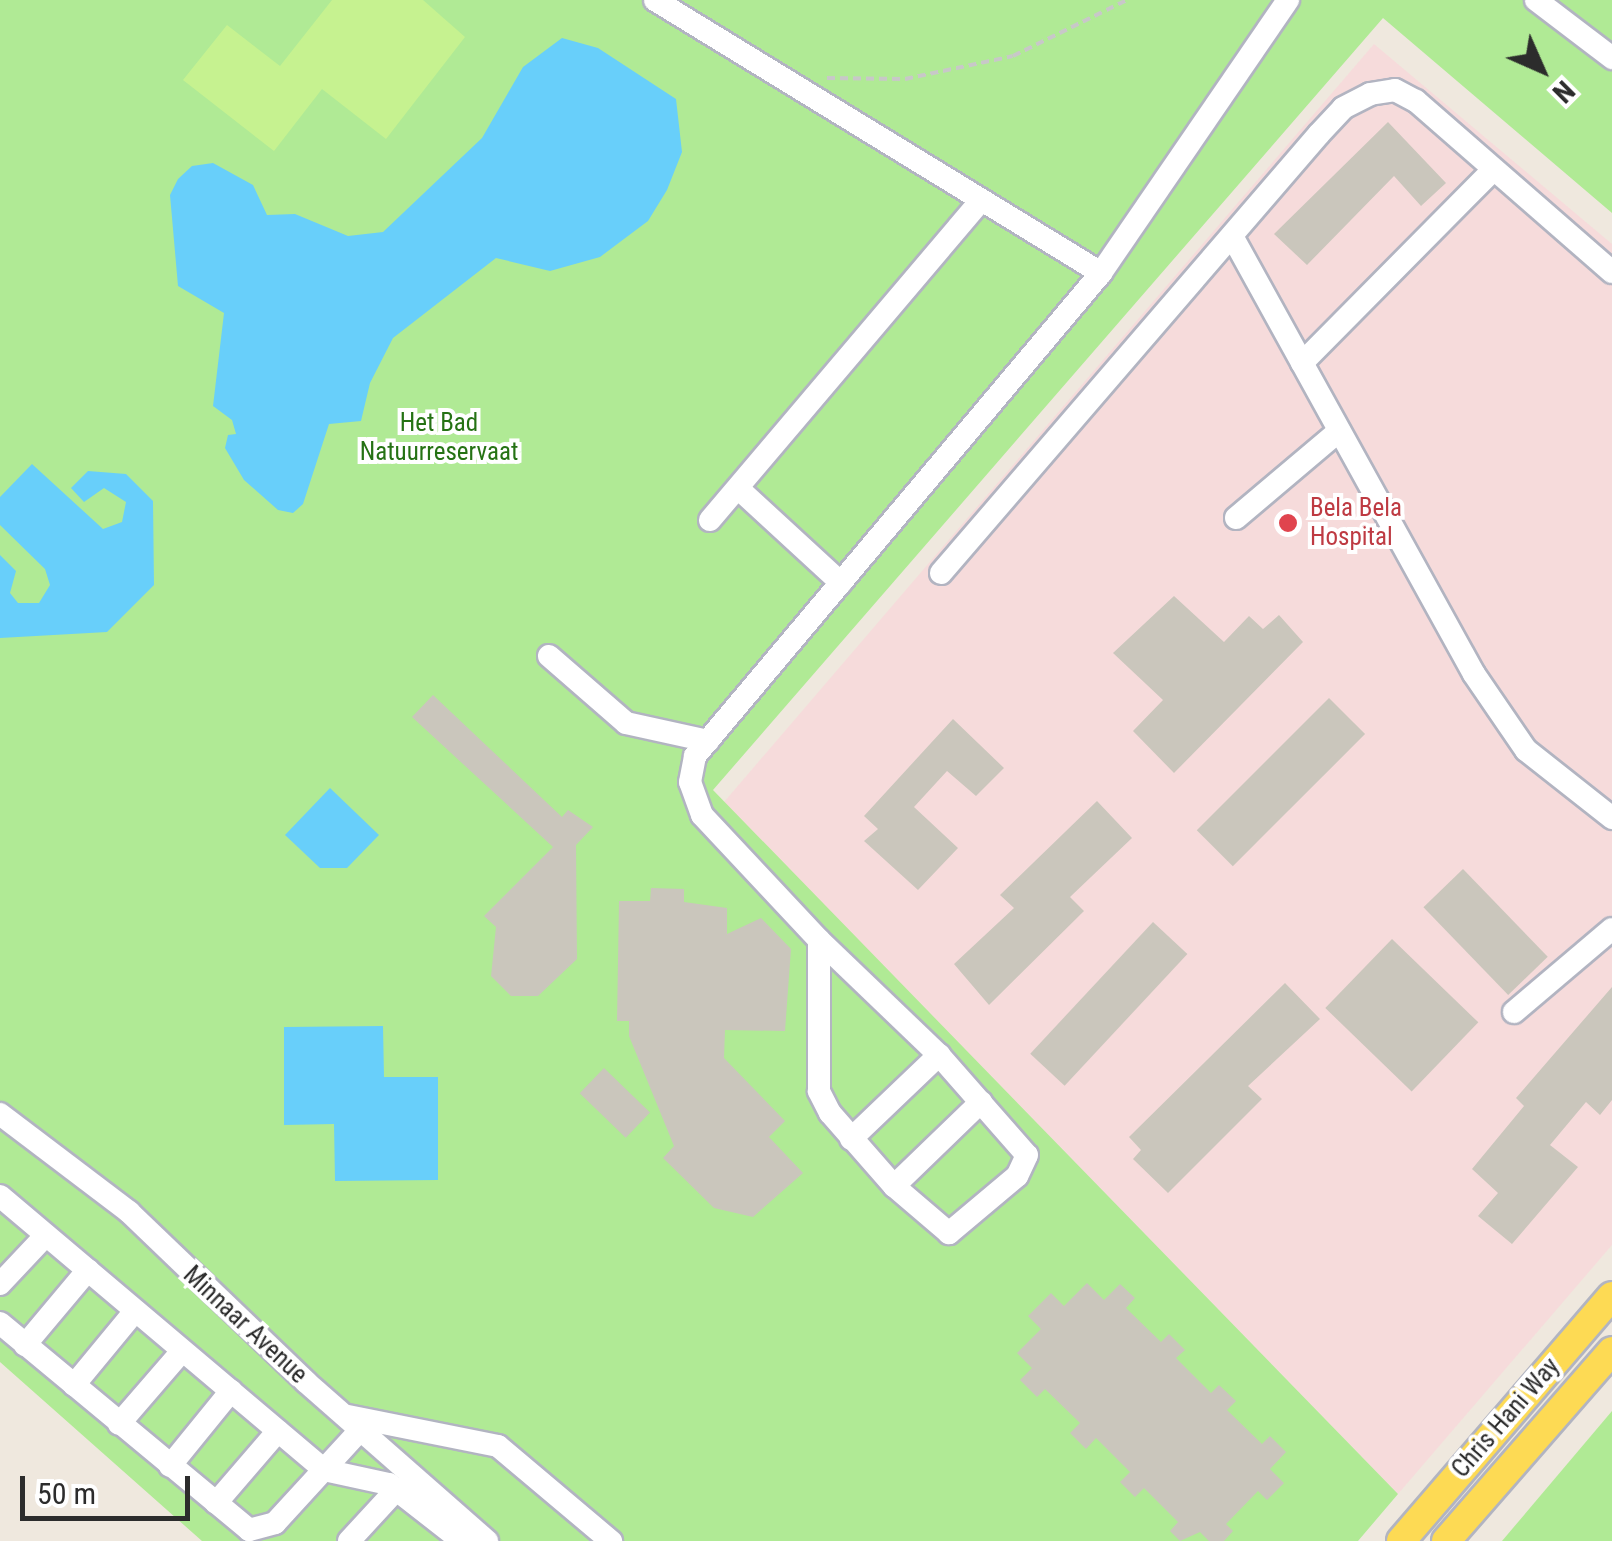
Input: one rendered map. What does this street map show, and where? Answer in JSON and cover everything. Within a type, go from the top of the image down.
[{"type":"main road","name":"Chris Hani Way","points":[[1401,1541],[1612,1296]]},
{"type":"main road","name":"Chris Hani Way","points":[[1446,1541],[1612,1351]]},
{"type":"main road","points":[[1542,1377],[1570,1400]]},
{"type":"street","points":[[655,0],[1102,273]]},
{"type":"street","points":[[819,940],[820,1091],[851,1138],[894,1186],[949,1233],[1017,1176],[1027,1155],[939,1054],[819,940],[702,815],[690,782],[695,756],[1102,273],[1288,0]]},
{"type":"street","points":[[1536,0],[1612,58]]},
{"type":"street","points":[[941,573],[1344,108],[1370,94],[1395,90],[1416,101],[1612,272]]},
{"type":"street","points":[[1302,363],[1494,170]]},
{"type":"street","points":[[710,520],[740,490],[980,200]]},
{"type":"street","points":[[1232,236],[1513,734],[1612,818]]},
{"type":"street","points":[[1236,518],[1340,432]]},
{"type":"street","points":[[740,490],[841,583]]},
{"type":"street","points":[[550,656],[626,722],[708,741]]},
{"type":"street","points":[[1514,1012],[1612,929]]},
{"type":"street","points":[[851,1138],[939,1054]]},
{"type":"street","points":[[894,1186],[981,1102]]},
{"type":"street","name":"Minnaar Avenue","points":[[0,1114],[129,1212],[353,1422],[487,1541]]},
{"type":"street","points":[[2,1202],[324,1470],[397,1489],[446,1536]]},
{"type":"street","points":[[0,1284],[46,1236]]},
{"type":"street","points":[[26,1345],[88,1270]]},
{"type":"street","points":[[74,1385],[135,1311]]},
{"type":"street","points":[[0,1323],[249,1530],[262,1530],[324,1470],[353,1422],[498,1446],[611,1541]]},
{"type":"street","points":[[119,1424],[182,1350]]},
{"type":"street","points":[[170,1466],[231,1391]]},
{"type":"street","points":[[216,1503],[278,1431]]},
{"type":"street","points":[[350,1541],[397,1489]]},
{"type":"path","points":[[796,88],[808,77],[905,79],[1013,56],[1127,0]]},
{"type":"shaded area","name":"Bela Bela Hospital","points":[[1374,44],[1612,244],[1612,1245],[1398,1494],[724,802]]},
{"type":"green space","name":"Het Bad Natuurreservaat","points":[[0,0],[1612,0],[1612,213],[1383,18],[713,790],[1398,1494],[1358,1541],[202,1541],[0,1362]]},
{"type":"green space","points":[[332,0],[423,0],[465,37],[386,139],[322,89],[274,151],[183,80],[227,25],[280,66]]},
{"type":"green space","points":[[1612,1411],[1612,1541],[1502,1541]]},
{"type":"water","points":[[562,38],[598,48],[676,99],[682,152],[667,190],[648,221],[600,257],[550,271],[496,258],[393,338],[370,383],[361,421],[329,424],[303,504],[293,513],[278,510],[244,480],[225,448],[228,435],[236,434],[232,420],[213,406],[224,313],[178,286],[170,195],[178,179],[192,166],[213,163],[253,185],[267,215],[295,214],[348,236],[383,232],[482,138],[523,67]]},
{"type":"water","points":[[32,464],[103,529],[122,522],[126,502],[104,488],[84,502],[71,488],[88,471],[126,474],[153,501],[154,585],[107,632],[0,638],[0,555],[16,571],[10,593],[18,603],[39,603],[50,585],[45,569],[0,525],[0,497]]},
{"type":"water","points":[[330,788],[379,835],[347,868],[320,868],[285,835]]},
{"type":"water","points":[[383,1026],[384,1077],[438,1077],[438,1180],[335,1181],[334,1124],[284,1125],[284,1027]]},
{"type":"building","points":[[1388,122],[1446,183],[1421,206],[1394,176],[1307,265],[1274,234]]},
{"type":"building","points":[[1174,596],[1224,642],[1249,616],[1263,629],[1279,615],[1303,642],[1174,773],[1133,731],[1163,700],[1113,653]]},
{"type":"building","points":[[433,695],[562,817],[568,810],[593,827],[576,845],[577,959],[538,996],[511,996],[491,976],[496,927],[484,916],[553,847],[412,717]]},
{"type":"building","points":[[1329,698],[1365,734],[1233,866],[1197,830]]},
{"type":"building","points":[[953,719],[1004,768],[976,796],[947,771],[914,807],[958,848],[918,890],[864,841],[878,829],[864,816]]},
{"type":"building","points":[[1097,801],[1132,838],[1070,897],[1084,911],[989,1005],[954,964],[1014,908],[1000,895]]},
{"type":"building","points":[[1463,869],[1548,957],[1508,995],[1423,907]]},
{"type":"building","points":[[651,888],[684,889],[684,902],[727,908],[727,934],[761,918],[791,949],[785,1031],[725,1030],[724,1058],[785,1121],[769,1137],[803,1173],[753,1217],[714,1208],[663,1158],[674,1146],[629,1036],[629,1021],[617,1021],[619,901],[650,901]]},
{"type":"building","points":[[1153,922],[1187,954],[1065,1086],[1030,1054]]},
{"type":"building","points":[[1392,939],[1478,1022],[1412,1091],[1325,1008]]},
{"type":"building","points":[[1285,983],[1320,1019],[1248,1086],[1262,1099],[1168,1193],[1133,1159],[1141,1150],[1129,1137]]},
{"type":"building","points":[[1612,987],[1612,1100],[1600,1115],[1586,1102],[1550,1145],[1578,1167],[1512,1244],[1478,1216],[1498,1193],[1472,1169],[1524,1106],[1516,1098]]},
{"type":"building","points":[[604,1068],[650,1112],[626,1138],[580,1093]]},
{"type":"building","points":[[1087,1283],[1104,1300],[1120,1284],[1135,1298],[1126,1308],[1161,1342],[1169,1334],[1185,1350],[1176,1358],[1211,1393],[1219,1385],[1236,1401],[1227,1410],[1262,1444],[1270,1436],[1286,1452],[1270,1469],[1284,1483],[1267,1500],[1258,1491],[1226,1524],[1233,1531],[1224,1541],[1209,1541],[1200,1532],[1180,1541],[1170,1531],[1178,1522],[1144,1488],[1135,1497],[1120,1482],[1130,1472],[1096,1438],[1086,1449],[1070,1433],[1080,1423],[1045,1389],[1037,1397],[1020,1380],[1032,1368],[1017,1353],[1041,1329],[1028,1316],[1051,1293],[1064,1306]]},
{"type":"place","name":"Bela Bela Hospital","points":[[1288,523]]}]
